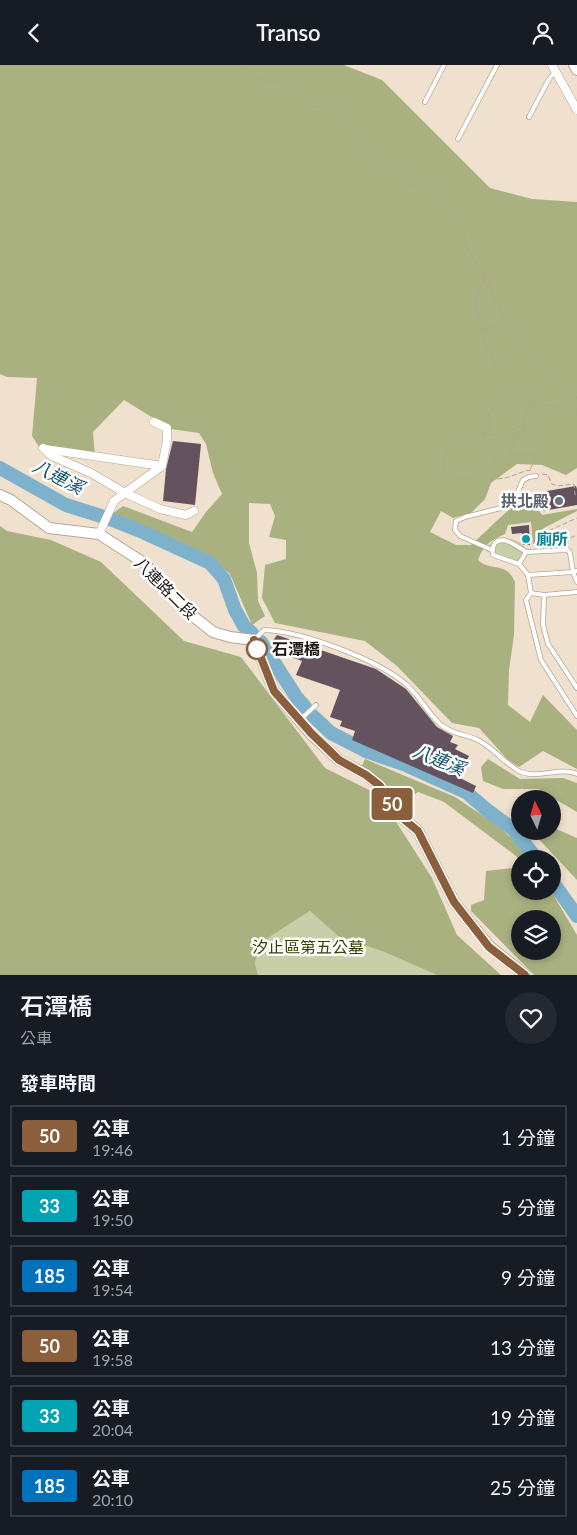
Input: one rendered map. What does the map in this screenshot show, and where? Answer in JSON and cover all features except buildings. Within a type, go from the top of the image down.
[{"type":"street","points":[[574,65],[577,70]]},
{"type":"street","points":[[554,68],[577,110]]},
{"type":"street","points":[[100,534],[114,501],[162,466],[167,440],[167,428],[154,422]]},
{"type":"street","points":[[162,466],[43,448],[52,456],[91,473],[125,493],[160,509],[186,515],[194,511]]},
{"type":"street","name":"八連路二段","points":[[0,495],[49,528],[100,534],[144,563],[170,590],[183,608],[213,632],[230,637],[254,640]]},
{"type":"street","points":[[254,640],[274,691],[299,720],[339,760],[366,775],[380,786],[401,817],[418,831],[454,902],[489,947],[525,975]]},
{"type":"lane","points":[[425,102],[444,65]]},
{"type":"lane","points":[[458,139],[497,65]]},
{"type":"lane","points":[[529,117],[554,68]]},
{"type":"lane","points":[[492,550],[460,536],[455,530],[456,521],[509,506],[523,480],[536,474]]},
{"type":"lane","points":[[577,550],[526,552],[505,541],[498,541],[493,545],[492,550],[493,555],[519,564],[528,575],[531,593],[526,600],[541,660],[577,716]]},
{"type":"lane","points":[[569,551],[577,582]]},
{"type":"lane","points":[[519,564],[526,552]]},
{"type":"lane","points":[[528,575],[575,572]]},
{"type":"lane","points":[[531,593],[544,595],[577,592]]},
{"type":"lane","points":[[544,595],[543,625],[548,644],[577,687]]},
{"type":"lane","points":[[254,640],[264,630],[282,632],[324,643],[381,667],[408,686],[440,724],[452,732],[477,739],[519,771],[533,774],[571,771],[577,774]]},
{"type":"lane","points":[[299,720],[316,705]]},
{"type":"path","points":[[241,65],[248,75],[253,78],[284,85],[306,104],[334,107],[356,133],[368,156],[399,179],[425,189],[436,197],[460,225],[465,237],[464,243],[485,276],[490,277],[490,287],[505,322],[519,341],[562,388],[577,398]]},
{"type":"path","points":[[485,276],[477,298],[477,308],[481,330],[495,369],[513,392],[577,415]]},
{"type":"path","points":[[481,330],[505,322]]},
{"type":"path","points":[[513,392],[505,402],[497,405],[489,412],[488,417],[491,428],[482,435],[450,449],[444,457],[443,470],[446,476],[455,478],[508,478],[530,470],[536,474]]},
{"type":"path","points":[[530,470],[535,461],[535,455],[513,455],[510,450],[517,434],[524,431],[525,414],[534,401]]},
{"type":"path","points":[[482,435],[508,435],[517,426],[524,426]]},
{"type":"path","points":[[494,458],[495,462]]},
{"type":"path","points":[[542,474],[548,475],[552,484],[558,486],[574,484],[577,495]]},
{"type":"path","points":[[547,550],[548,531],[577,518]]},
{"type":"path","points":[[569,551],[568,539],[577,535]]},
{"type":"green space","points":[[0,65],[344,65],[382,80],[490,188],[532,199],[577,202],[577,468],[566,475],[542,465],[517,464],[491,483],[485,499],[471,513],[453,518],[441,511],[430,532],[456,545],[471,545],[520,499],[535,508],[542,515],[577,509],[577,511],[544,528],[540,542],[533,544],[531,522],[508,525],[505,534],[488,544],[478,560],[488,566],[507,571],[515,582],[514,635],[509,670],[508,705],[530,722],[543,695],[577,730],[577,769],[543,751],[519,767],[508,760],[479,728],[452,723],[397,666],[365,641],[275,623],[262,598],[265,565],[286,559],[286,540],[269,537],[275,516],[270,504],[249,503],[249,543],[257,573],[258,601],[265,616],[252,625],[230,574],[209,556],[112,514],[123,506],[192,532],[222,494],[213,473],[206,444],[199,433],[171,429],[124,400],[93,432],[95,458],[43,453],[32,436],[37,378],[7,377],[0,374]]},
{"type":"green space","points":[[0,526],[7,531],[51,540],[101,562],[184,641],[241,657],[325,768],[379,795],[432,878],[457,935],[501,975],[437,975],[384,952],[338,936],[310,911],[260,943],[255,963],[258,975],[0,975]]},
{"type":"green space","points":[[512,539],[521,543],[525,548],[516,564],[511,560],[487,552],[489,544]]},
{"type":"green space","points":[[365,759],[455,797],[497,825],[511,838],[511,840],[514,840],[525,850],[511,850],[511,852],[444,802],[418,792],[404,802],[362,766]]},
{"type":"green space","points":[[488,759],[520,779],[563,778],[577,783],[577,812],[561,803],[561,790],[503,789],[483,781],[481,767]]},
{"type":"green space","points":[[561,831],[577,838],[577,880],[561,863],[561,850],[549,850],[540,840],[561,840]]},
{"type":"green space","points":[[511,868],[511,900],[556,900],[577,935],[577,975],[534,975],[519,960],[561,960],[561,910],[511,910],[511,952],[471,911],[471,905],[484,900],[486,871]]},
{"type":"green space","name":"汐止區第五公墓","points":[[310,911],[338,936],[384,952],[437,975],[258,975],[255,963],[260,943]]},
{"type":"waterway","name":"八連溪","points":[[0,468],[66,505],[101,516]]},
{"type":"waterway","name":"八連溪","points":[[110,519],[210,563],[224,579],[235,610],[244,626],[252,633]]},
{"type":"waterway","name":"八連溪","points":[[261,642],[297,698],[305,707]]},
{"type":"waterway","name":"八連溪","points":[[313,716],[331,733],[368,752],[406,765],[466,792],[513,829],[530,850]]},
{"type":"waterway","name":"八連溪","points":[[561,894],[577,916]]},
{"type":"bus line","name":"50","points":[[254,640],[274,691],[311,733],[339,760],[366,775],[380,786],[401,817],[418,831],[454,902],[489,947],[525,975]]},
{"type":"place","name":"拱北殿","points":[[559,501]]},
{"type":"place","name":"廁所","points":[[526,539]]},
{"type":"place","name":"石潭橋","points":[[257,649]]}]
